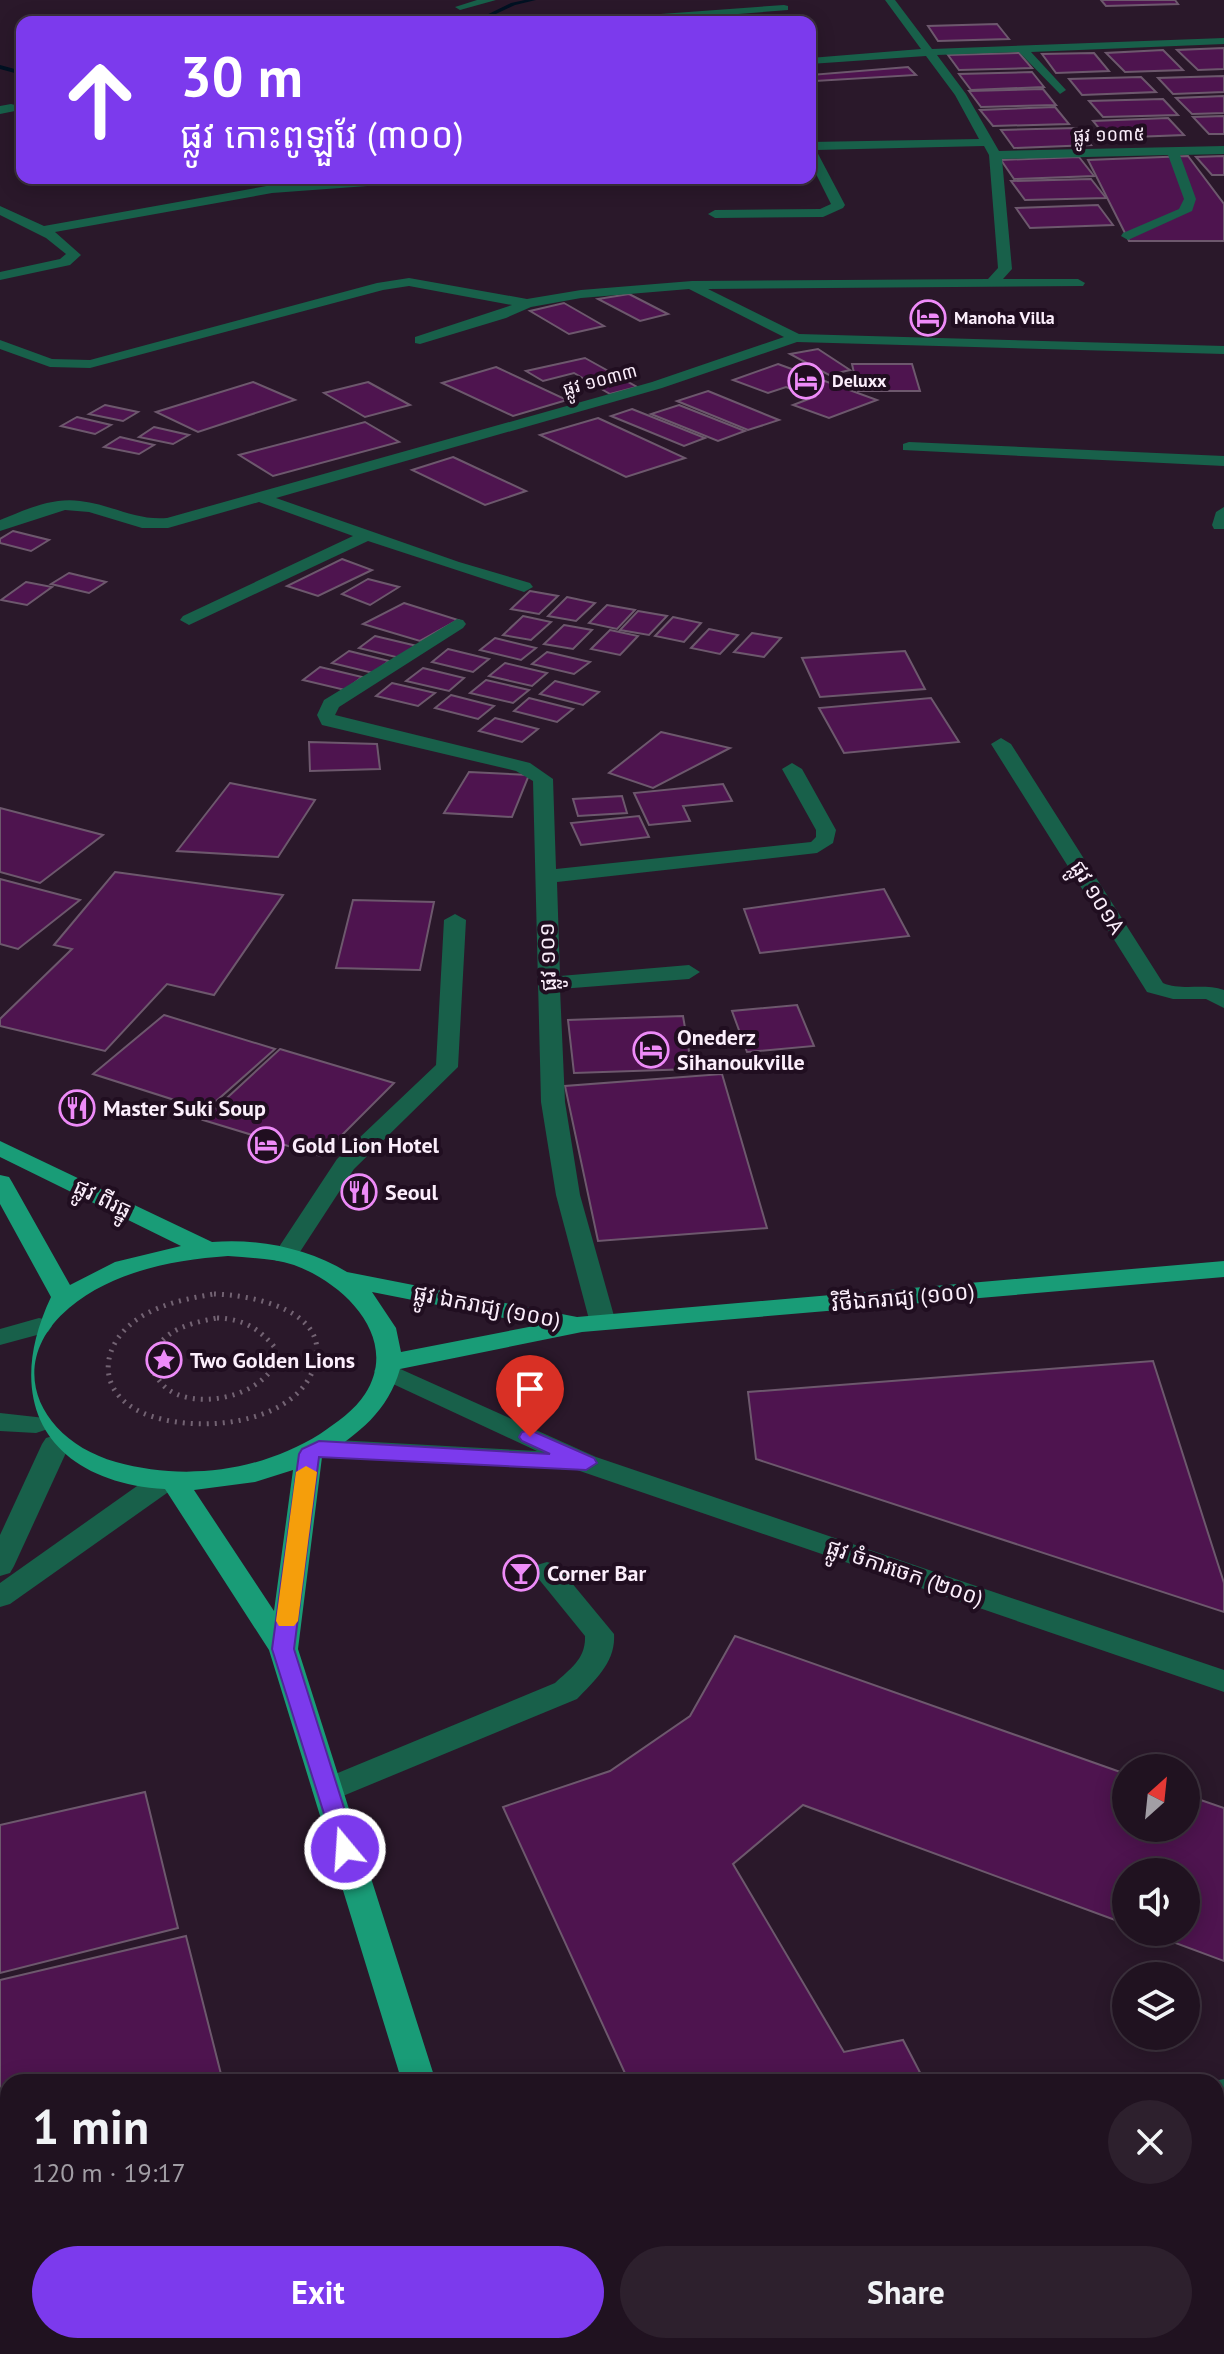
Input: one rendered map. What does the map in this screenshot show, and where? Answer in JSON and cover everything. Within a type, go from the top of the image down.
[{"type":"main road","name":"ផ្លូវ ពីរធ្នូ","points":[[0,1148],[207,1249]]},
{"type":"main road","points":[[0,1182],[65,1299]]},
{"type":"main road","points":[[207,1249],[268,1252],[285,1256],[306,1261],[341,1278],[369,1301],[386,1330],[388,1367],[380,1391],[366,1410],[314,1451],[244,1476],[169,1481],[122,1474],[85,1461],[56,1444],[36,1424],[24,1400],[20,1374],[25,1349],[39,1326],[65,1299],[105,1274],[141,1261],[207,1249]]},
{"type":"main road","name":"វិថីឯករាជ្យ (១០០)","points":[[592,1324],[1224,1269]]},
{"type":"main road","name":"ផ្លូវ ឯករាជ្យ (១០០)","points":[[341,1278],[592,1324]]},
{"type":"main road","name":"ផ្លូវ ឯករាជ្យ (១០០)","points":[[388,1367],[592,1324]]},
{"type":"main road","points":[[283,1649],[314,1451]]},
{"type":"main road","points":[[169,1481],[283,1649],[416,2074]]},
{"type":"street","points":[[460,7],[491,0]]},
{"type":"street","points":[[890,0],[930,52],[995,155],[1005,269],[993,281]]},
{"type":"street","points":[[681,16],[784,8]]},
{"type":"street","points":[[603,10],[610,16]]},
{"type":"street","points":[[816,61],[930,52],[1224,41]]},
{"type":"street","points":[[1022,48],[1060,90]]},
{"type":"street","points":[[816,148],[989,142]]},
{"type":"street","name":"ផ្លូវ ១០៣៥","points":[[995,155],[1224,150]]},
{"type":"street","points":[[1128,236],[1185,211],[1190,199],[1173,152]]},
{"type":"street","points":[[715,214],[823,213],[833,210],[838,205],[816,160]]},
{"type":"street","points":[[41,231],[199,200],[272,189],[340,184]]},
{"type":"street","points":[[0,210],[71,249],[74,255],[65,262],[0,276]]},
{"type":"street","points":[[420,340],[501,315],[527,303],[581,294],[692,285],[993,281],[1078,283]]},
{"type":"street","points":[[0,344],[50,363],[90,364],[382,286],[409,282],[527,303]]},
{"type":"street","points":[[692,285],[700,293],[796,338]]},
{"type":"street","name":"ផ្លូវ ១០៣៣","points":[[0,526],[63,505],[155,525],[657,385],[796,338],[1224,350]]},
{"type":"street","points":[[909,447],[1224,461]]},
{"type":"street","points":[[256,496],[366,536],[524,587]]},
{"type":"street","points":[[189,620],[366,536]]},
{"type":"street","name":"ផ្លូវ ១០១","points":[[457,624],[331,704],[326,715],[329,721],[536,772],[543,779],[553,1102],[592,1324]]},
{"type":"street","name":"ផ្លូវ ១០១A","points":[[1001,744],[1155,987],[1175,995],[1208,992],[1224,1001]]},
{"type":"street","points":[[544,877],[817,847],[826,839],[826,830],[792,769]]},
{"type":"street","points":[[285,1256],[345,1164],[447,1067],[455,920]]},
{"type":"street","points":[[548,983],[689,972]]},
{"type":"street","points":[[0,1337],[39,1326]]},
{"type":"street","name":"ផ្លូវ ចំការចេក (២០០)","points":[[388,1367],[586,1463],[1224,1681]]},
{"type":"street","points":[[0,1422],[36,1424]]},
{"type":"street","points":[[0,1566],[56,1444]]},
{"type":"street","name":"ផ្លូវ ចំការចេក (២០០)","points":[[314,1451],[586,1463]]},
{"type":"street","points":[[0,1597],[169,1481]]},
{"type":"street","points":[[327,1790],[566,1691],[595,1663],[602,1646],[599,1634],[547,1572]]},
{"type":"path","points":[[224,1294],[255,1298],[283,1308],[305,1325],[315,1343],[315,1365],[311,1375],[292,1396],[251,1418],[227,1424],[192,1425],[154,1418],[123,1401],[110,1384],[108,1359],[115,1342],[131,1324],[153,1310],[181,1299],[224,1294]]},
{"type":"path","points":[[217,1318],[241,1320],[272,1339],[277,1348],[275,1367],[262,1383],[238,1395],[203,1399],[178,1394],[160,1385],[150,1368],[154,1348],[164,1337],[195,1322],[217,1318]]},
{"type":"building","points":[[1101,0],[1175,0],[1178,4],[1106,6]]},
{"type":"building","points":[[997,24],[1009,39],[938,41],[928,26]]},
{"type":"building","points":[[1224,48],[1224,69],[1198,70],[1177,50]]},
{"type":"building","points":[[1163,50],[1183,70],[1125,72],[1106,53]]},
{"type":"building","points":[[1019,53],[1032,68],[959,70],[948,55]]},
{"type":"building","points":[[1094,53],[1109,71],[1056,73],[1042,54]]},
{"type":"building","points":[[908,67],[916,75],[816,81],[816,75]]},
{"type":"building","points":[[1032,72],[1044,87],[971,90],[959,74]]},
{"type":"building","points":[[1224,76],[1224,92],[1173,94],[1158,78]]},
{"type":"building","points":[[1141,77],[1156,92],[1082,95],[1069,79]]},
{"type":"building","points":[[1043,89],[1056,105],[981,107],[969,91]]},
{"type":"building","points":[[1224,96],[1224,113],[1192,114],[1176,98]]},
{"type":"building","points":[[1163,99],[1178,115],[1103,117],[1089,101]]},
{"type":"building","points":[[1055,107],[1069,124],[993,126],[980,110]]},
{"type":"building","points":[[1224,116],[1224,134],[1209,134],[1193,117]]},
{"type":"building","points":[[1168,118],[1184,135],[1107,138],[1093,121]]},
{"type":"building","points":[[1077,128],[1091,145],[1014,148],[1001,130]]},
{"type":"building","points":[[1188,156],[1224,204],[1224,241],[1129,241],[1088,160]]},
{"type":"building","points":[[1224,156],[1224,175],[1212,175],[1196,157]]},
{"type":"building","points":[[1079,157],[1094,176],[1014,179],[1001,160]]},
{"type":"building","points":[[1091,179],[1106,198],[1025,200],[1011,181]]},
{"type":"building","points":[[1098,205],[1113,225],[1030,228],[1016,208]]},
{"type":"building","points":[[629,294],[668,314],[640,321],[598,299]]},
{"type":"building","points":[[564,303],[604,326],[569,334],[530,311]]},
{"type":"building","points":[[818,349],[850,370],[829,375],[790,354]]},
{"type":"building","points":[[585,358],[637,387],[610,394],[574,373],[543,381],[526,371]]},
{"type":"building","points":[[778,364],[877,400],[829,418],[793,405],[814,397],[786,387],[768,393],[733,380]]},
{"type":"building","points":[[852,364],[912,364],[920,391],[858,391]]},
{"type":"building","points":[[496,367],[567,400],[513,416],[442,383]]},
{"type":"building","points":[[253,382],[295,400],[198,432],[156,412]]},
{"type":"building","points":[[368,382],[410,405],[365,417],[324,393]]},
{"type":"building","points":[[708,391],[779,420],[748,430],[677,401]]},
{"type":"building","points":[[105,405],[138,412],[123,421],[89,414]]},
{"type":"building","points":[[679,405],[745,431],[718,441],[651,414]]},
{"type":"building","points":[[632,409],[705,438],[684,446],[611,416]]},
{"type":"building","points":[[77,417],[111,425],[95,434],[61,426]]},
{"type":"building","points":[[598,418],[685,458],[626,477],[540,435]]},
{"type":"building","points":[[365,422],[399,442],[273,476],[239,455]]},
{"type":"building","points":[[154,427],[189,435],[173,444],[139,437]]},
{"type":"building","points":[[120,437],[154,445],[139,454],[104,447]]},
{"type":"building","points":[[453,457],[526,491],[485,505],[412,470]]},
{"type":"building","points":[[13,531],[49,540],[31,551],[0,543],[0,539]]},
{"type":"building","points":[[342,559],[372,570],[318,596],[287,586]]},
{"type":"building","points":[[69,573],[106,582],[89,593],[51,584]]},
{"type":"building","points":[[368,579],[399,587],[370,605],[342,594]]},
{"type":"building","points":[[26,582],[52,587],[27,605],[1,600]]},
{"type":"building","points":[[530,591],[558,596],[539,614],[511,609]]},
{"type":"building","points":[[567,597],[595,603],[576,621],[548,616]]},
{"type":"building","points":[[404,603],[458,620],[420,641],[363,624]]},
{"type":"building","points":[[607,605],[635,610],[617,629],[589,623]]},
{"type":"building","points":[[638,611],[667,616],[649,635],[620,630]]},
{"type":"building","points":[[523,616],[551,622],[531,640],[503,635]]},
{"type":"building","points":[[673,617],[701,623],[684,642],[655,636]]},
{"type":"building","points":[[564,625],[592,630],[573,649],[544,644]]},
{"type":"building","points":[[709,629],[738,635],[720,654],[691,648]]},
{"type":"building","points":[[610,630],[638,636],[620,655],[591,649]]},
{"type":"building","points":[[752,633],[781,638],[764,657],[734,652]]},
{"type":"building","points":[[375,636],[417,646],[400,658],[359,648]]},
{"type":"building","points":[[495,638],[536,648],[521,660],[480,650]]},
{"type":"building","points":[[448,649],[489,659],[473,672],[432,662]]},
{"type":"building","points":[[349,651],[389,661],[373,673],[332,663]]},
{"type":"building","points":[[905,651],[925,689],[820,697],[802,658]]},
{"type":"building","points":[[547,652],[590,662],[574,674],[532,664]]},
{"type":"building","points":[[505,663],[547,673],[532,686],[489,676]]},
{"type":"building","points":[[320,667],[362,677],[345,690],[303,680]]},
{"type":"building","points":[[423,668],[464,678],[449,691],[406,681]]},
{"type":"building","points":[[486,680],[529,690],[513,703],[470,693]]},
{"type":"building","points":[[555,681],[599,692],[583,705],[540,694]]},
{"type":"building","points":[[392,683],[435,693],[418,706],[376,696]]},
{"type":"building","points":[[451,695],[494,706],[478,719],[435,708]]},
{"type":"building","points":[[529,698],[573,709],[557,722],[514,711]]},
{"type":"building","points":[[931,698],[959,742],[844,753],[819,708]]},
{"type":"building","points":[[495,718],[538,729],[522,742],[479,731]]},
{"type":"building","points":[[661,732],[730,748],[653,788],[609,773]]},
{"type":"building","points":[[309,742],[377,744],[380,769],[310,771]]},
{"type":"building","points":[[469,772],[529,775],[512,817],[444,813]]},
{"type":"building","points":[[230,783],[315,800],[278,857],[177,851]]},
{"type":"building","points":[[723,784],[732,801],[683,806],[690,821],[649,825],[634,793]]},
{"type":"building","points":[[622,796],[627,813],[578,816],[573,799]]},
{"type":"building","points":[[0,808],[103,835],[40,883],[0,872]]},
{"type":"building","points":[[639,816],[649,837],[581,845],[571,823]]},
{"type":"building","points":[[115,872],[283,895],[214,995],[167,984],[105,1051],[0,1026],[0,1019],[72,949],[54,945]]},
{"type":"building","points":[[0,879],[80,900],[18,949],[0,944]]},
{"type":"building","points":[[884,889],[909,936],[760,953],[744,909]]},
{"type":"building","points":[[353,900],[434,902],[420,970],[336,968]]},
{"type":"building","points":[[797,1005],[814,1046],[747,1052],[732,1011]]},
{"type":"building","points":[[164,1015],[275,1049],[206,1110],[93,1074]]},
{"type":"building","points":[[683,1016],[692,1069],[574,1073],[568,1020]]},
{"type":"building","points":[[280,1049],[394,1083],[321,1156],[203,1120]]},
{"type":"building","points":[[722,1074],[767,1228],[598,1241],[565,1086]]},
{"type":"building","points":[[1153,1361],[1224,1583],[1224,1612],[756,1459],[748,1392]]},
{"type":"building","points":[[735,1636],[1112,1769],[1112,1842],[1200,1842],[1200,1800],[1224,1808],[1224,1961],[1184,1946],[1200,1946],[1200,1858],[1112,1858],[1112,1919],[803,1805],[733,1864],[844,2052],[903,2040],[921,2074],[625,2074],[503,1807],[610,1771],[690,1716]]},
{"type":"building","points":[[145,1792],[178,1928],[0,1973],[0,1825]]},
{"type":"building","points":[[186,1936],[221,2074],[0,2074],[0,1980]]},
{"type":"waterway","points":[[488,16],[513,4],[533,0]]},
{"type":"waterway","points":[[0,67],[16,71]]},
{"type":"slow traffic","points":[[287,1621],[306,1472]]},
{"type":"place","name":"Manoha Villa","points":[[928,318]]},
{"type":"place","name":"Deluxx","points":[[806,381]]},
{"type":"place","name":"Onederz Sihanoukville","points":[[651,1050]]},
{"type":"place","name":"Master Suki Soup","points":[[77,1108]]},
{"type":"place","name":"Gold Lion Hotel","points":[[266,1145]]},
{"type":"place","name":"Seoul","points":[[359,1192]]},
{"type":"place","name":"Two Golden Lions","points":[[164,1360]]},
{"type":"place","name":"Corner Bar","points":[[521,1573]]},
{"type":"route","points":[[345,1849],[283,1649],[309,1454],[319,1448],[586,1463],[530,1437]]}]
